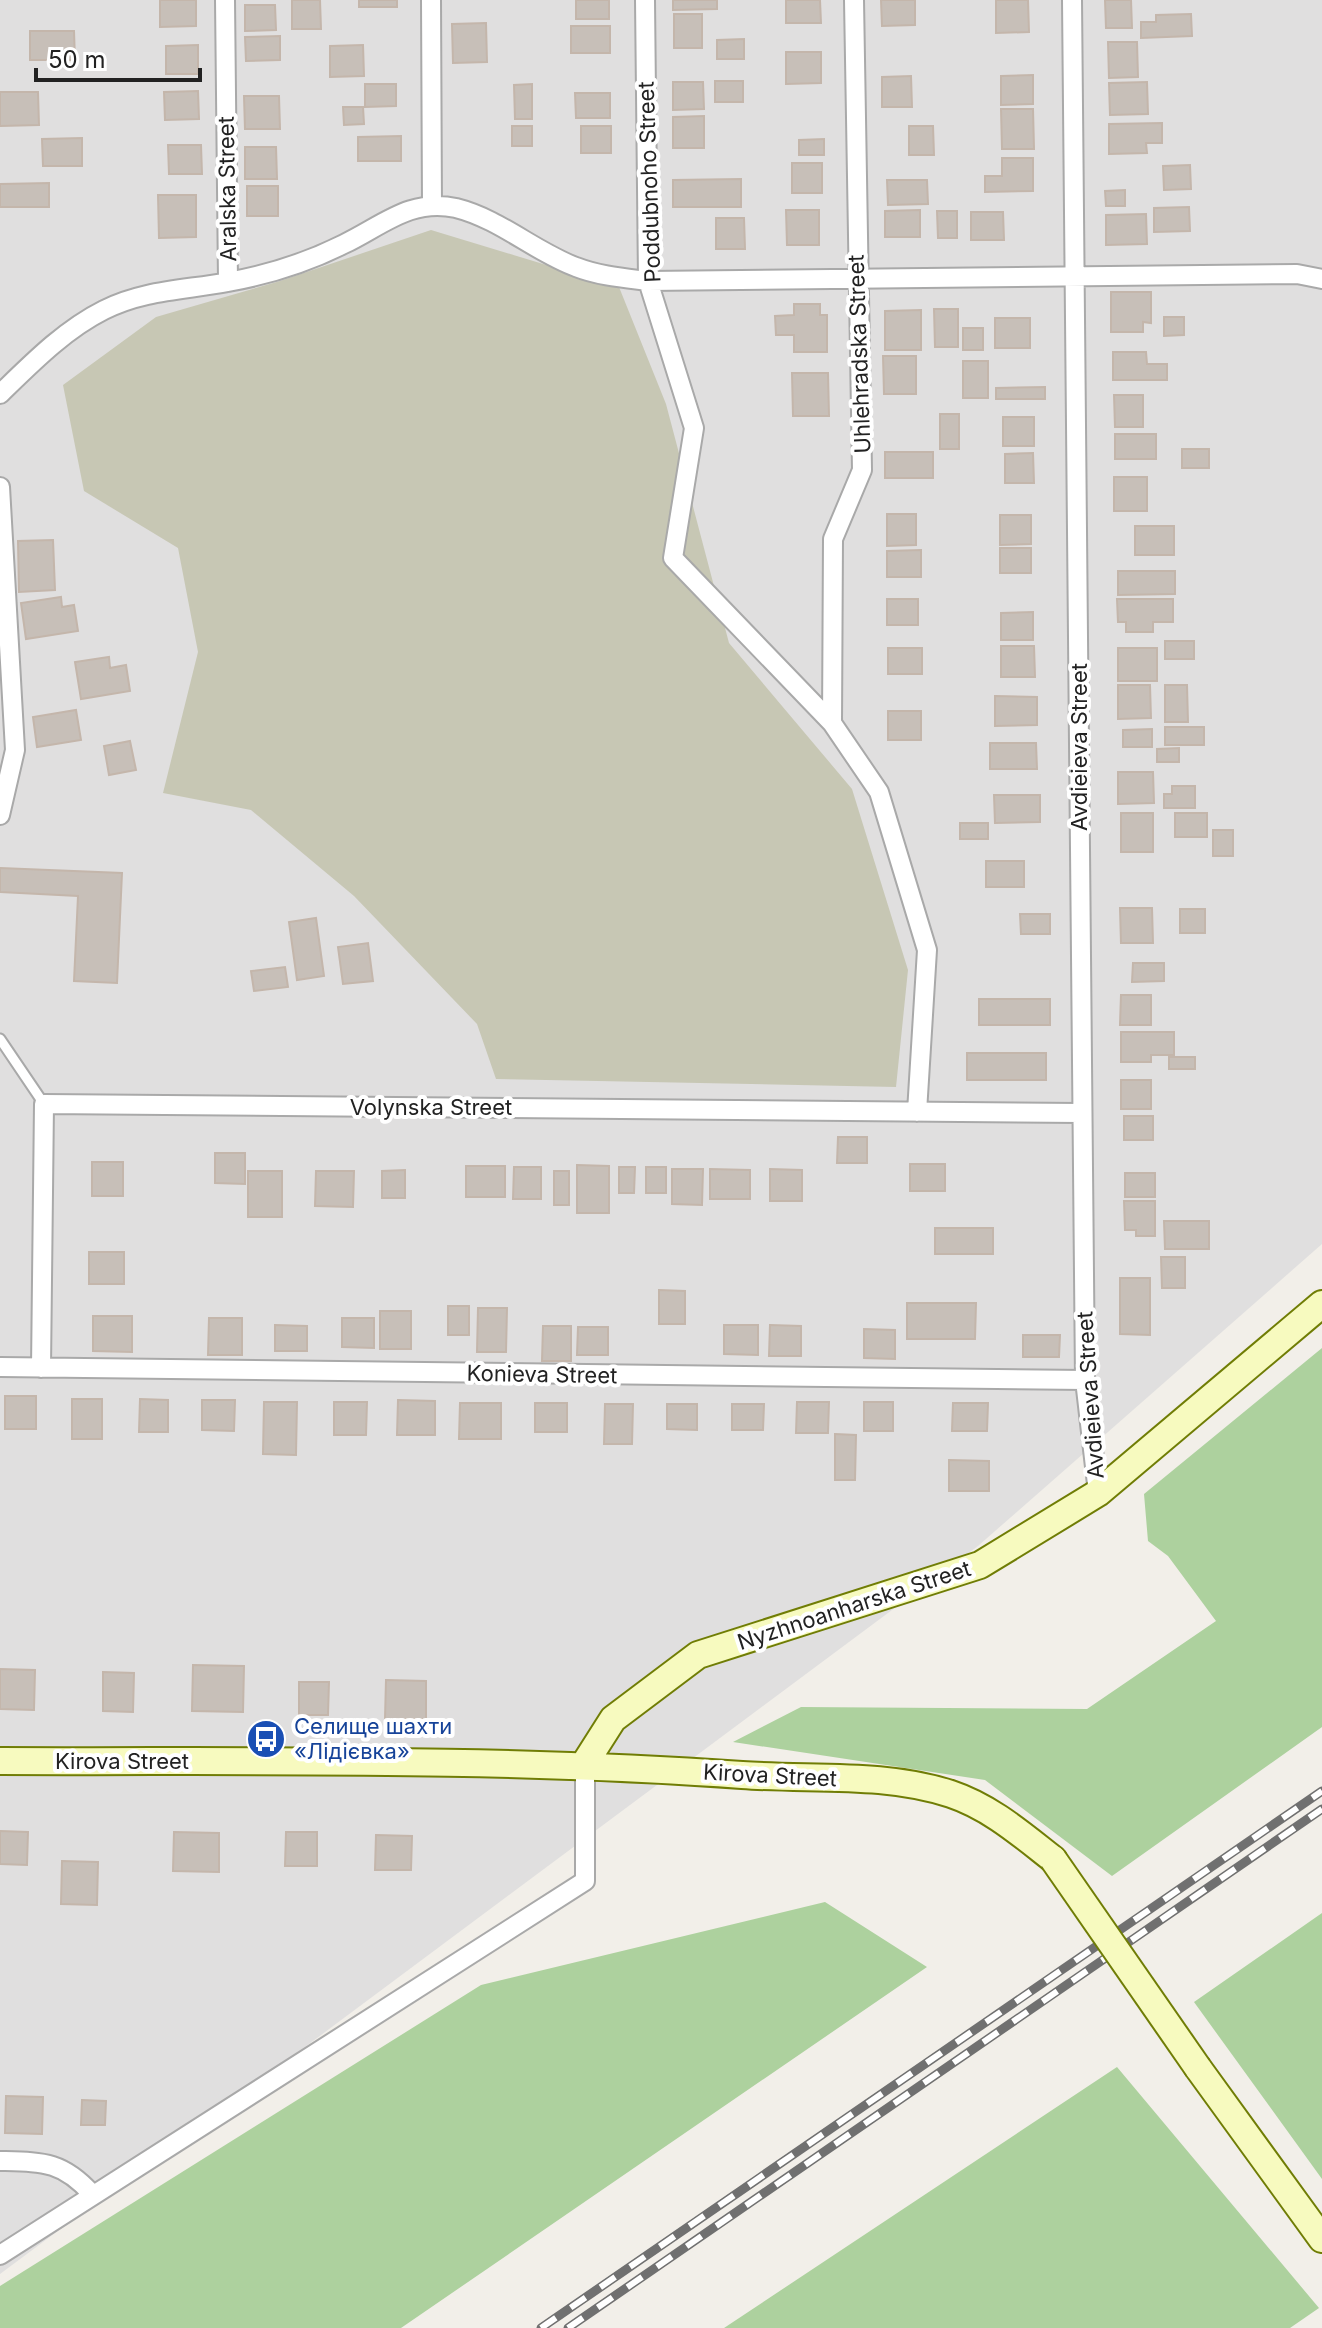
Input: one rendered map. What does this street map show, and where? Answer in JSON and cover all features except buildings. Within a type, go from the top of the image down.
[{"type":"main road","name":"Nyzhnoanharska Street","points":[[585,1763],[613,1719],[698,1655],[980,1565],[1098,1493],[1322,1304]]},
{"type":"main road","name":"Kirova Street","points":[[0,1761],[585,1763],[759,1776],[894,1780],[953,1795],[996,1815],[1053,1859],[1198,2068],[1322,2239]]},
{"type":"street","name":"Aralska Street","points":[[225,0],[228,282]]},
{"type":"street","points":[[431,0],[432,206]]},
{"type":"street","name":"Poddubnoho Street","points":[[645,0],[648,281],[694,428],[673,558],[832,723]]},
{"type":"street","name":"Uhlehradska Street","points":[[832,723],[833,539],[862,470],[856,278],[854,0]]},
{"type":"street","name":"Avdieieva Street","points":[[1072,0],[1085,1380],[1098,1493]]},
{"type":"street","points":[[0,394],[45,351],[104,310],[162,290],[228,282],[278,269],[343,245],[396,214],[432,206],[456,208],[484,219],[576,267],[648,281],[1297,274],[1322,279]]},
{"type":"street","points":[[0,487],[15,750],[2,814]]},
{"type":"street","points":[[832,723],[879,792],[927,950],[917,1112]]},
{"type":"street","points":[[41,1368],[44,1104]]},
{"type":"street","name":"Volynska Street","points":[[44,1104],[1081,1113]]},
{"type":"street","name":"Konieva Street","points":[[0,1367],[1085,1380]]},
{"type":"street","points":[[0,2255],[585,1881],[585,1763]]},
{"type":"street","points":[[0,2161],[45,2162],[74,2173],[92,2194]]},
{"type":"lane","points":[[0,1039],[44,1104]]},
{"type":"shaded area","points":[[0,0],[1322,0],[1322,1244],[978,1546],[0,2274]]},
{"type":"shaded area","points":[[431,230],[619,287],[666,404],[729,643],[852,789],[908,970],[896,1087],[496,1079],[477,1024],[354,896],[251,810],[163,793],[198,652],[178,548],[84,491],[63,385],[156,317],[280,281]]},
{"type":"green space","points":[[1322,1348],[1322,1727],[1112,1876],[985,1780],[733,1742],[801,1707],[1087,1709],[1216,1621],[1168,1556],[1148,1541],[1144,1494]]},
{"type":"green space","points":[[825,1902],[927,1967],[401,2328],[0,2328],[0,2286],[481,1985]]},
{"type":"green space","points":[[1322,1913],[1322,2179],[1194,2002]]},
{"type":"green space","points":[[1117,2067],[1319,2308],[1290,2328],[724,2328]]},
{"type":"railway","points":[[541,2328],[1322,1791]]},
{"type":"railway","points":[[568,2328],[1322,1809]]},
{"type":"place","name":"Селище шахти «Лідієвка»","points":[[266,1739]]}]
